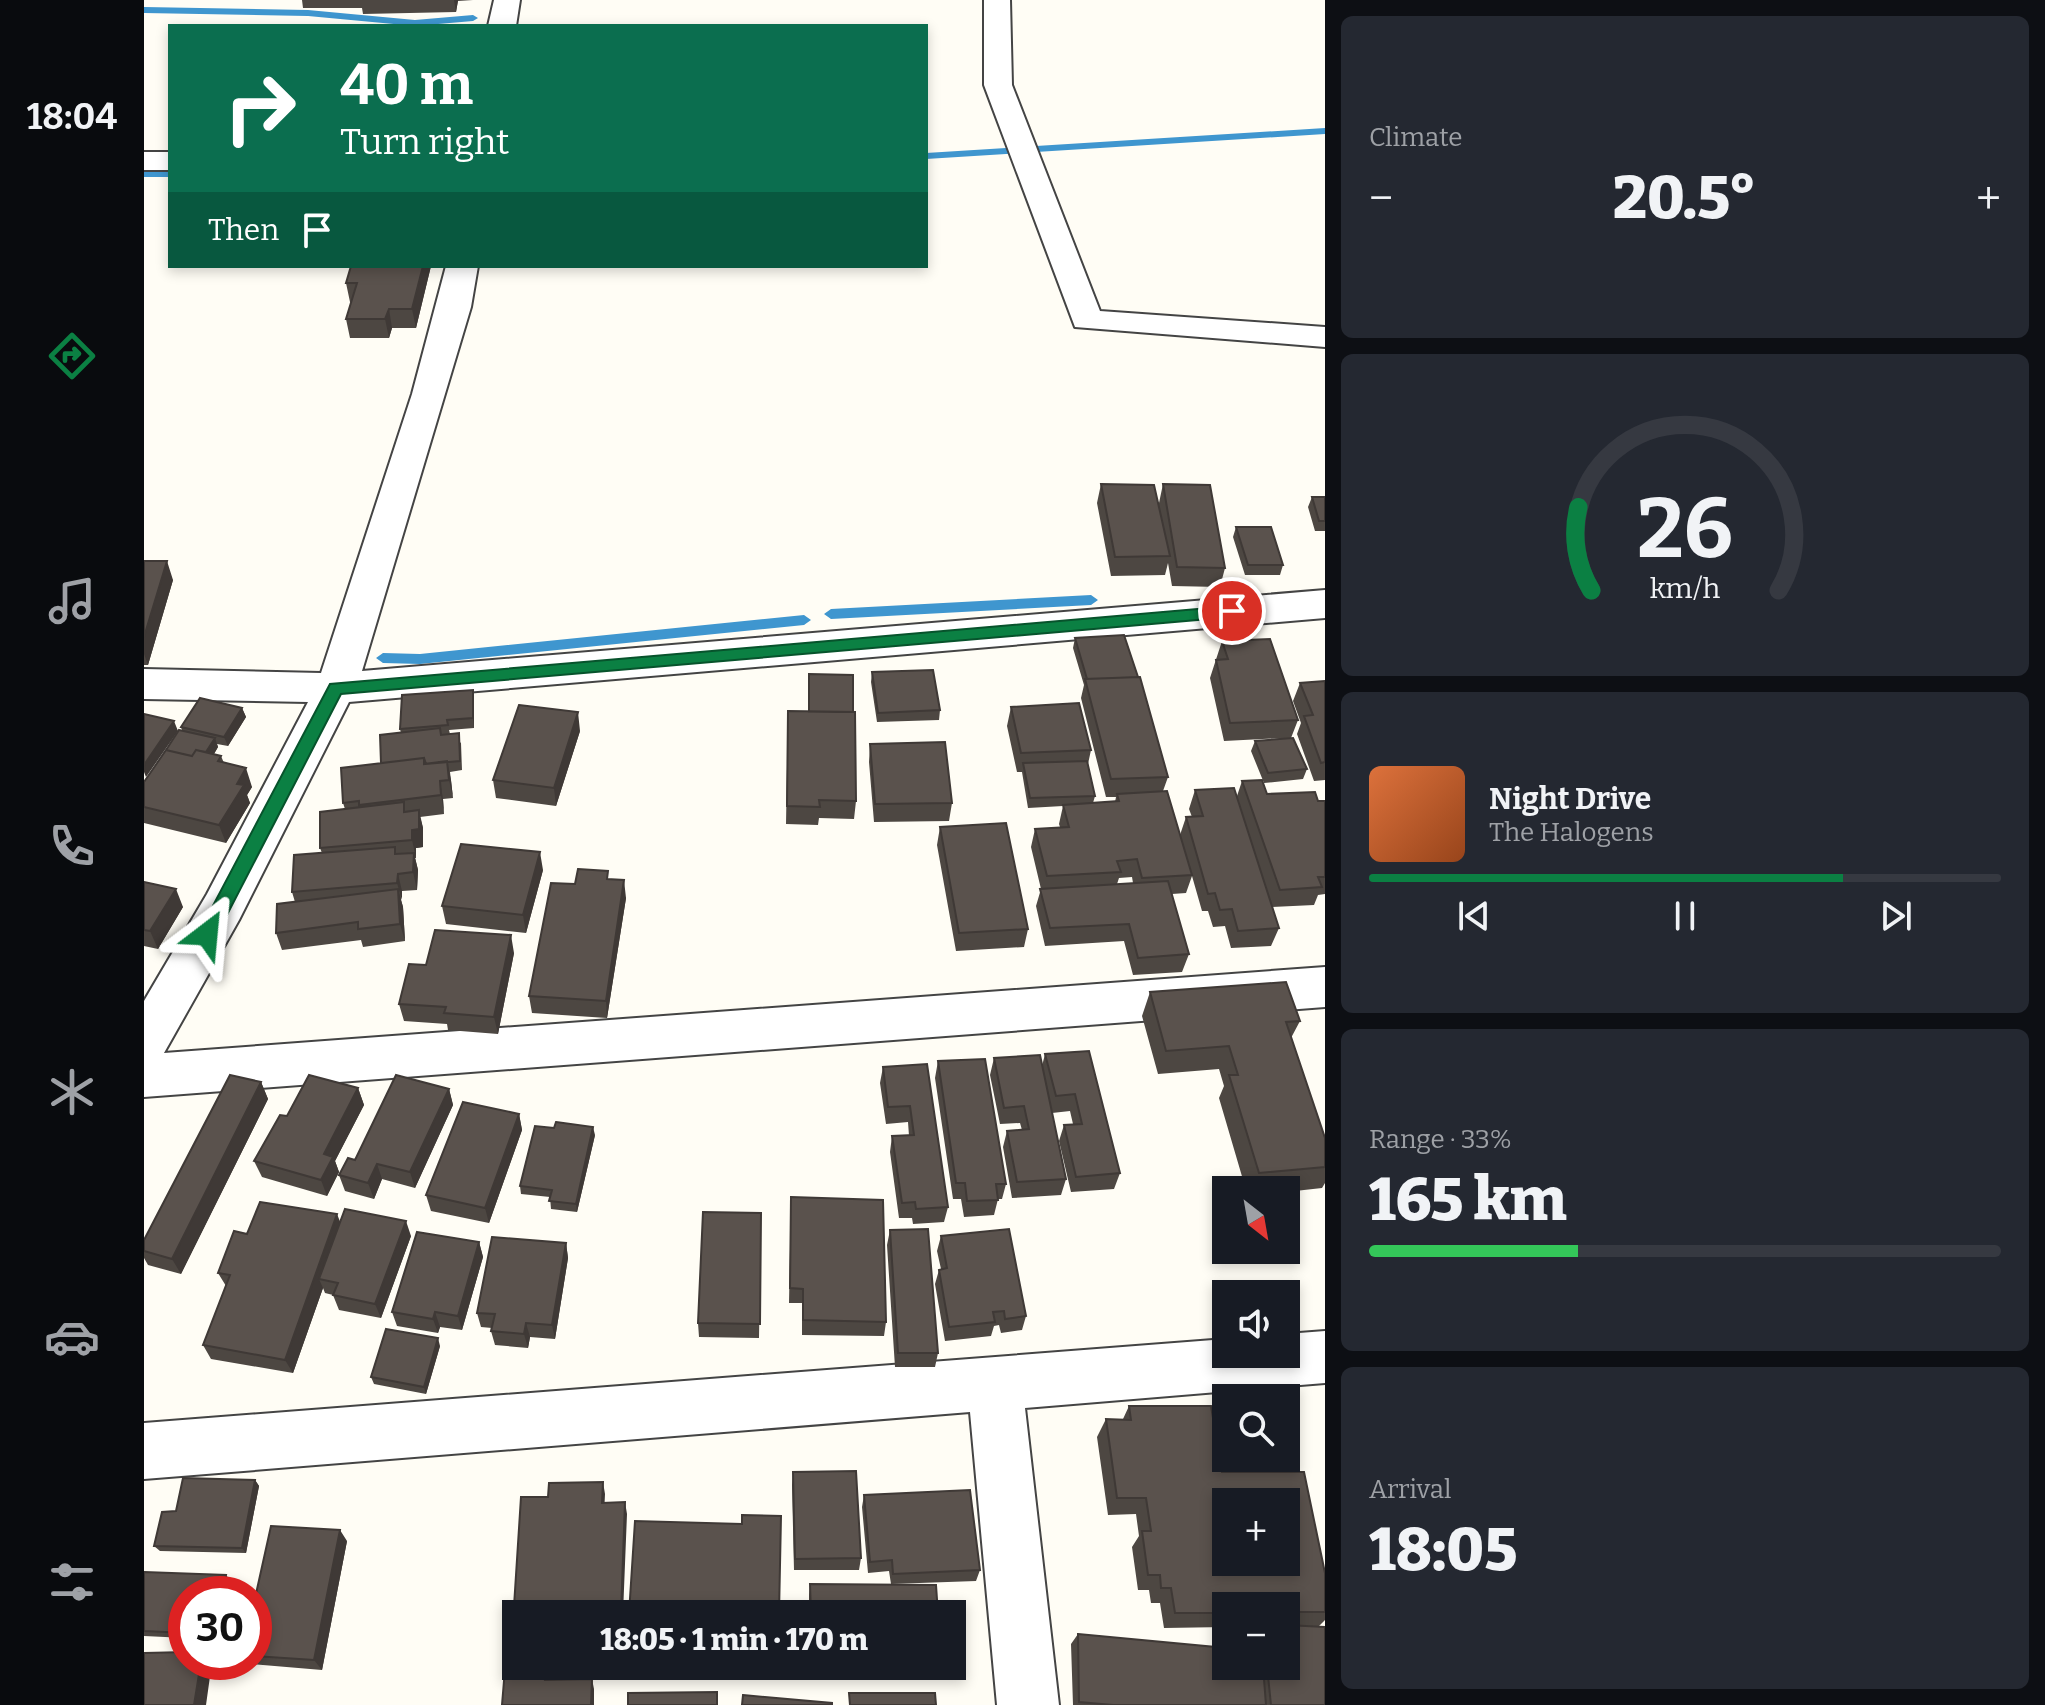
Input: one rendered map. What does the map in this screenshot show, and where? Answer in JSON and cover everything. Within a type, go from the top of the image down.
[{"type":"street","points":[[502,24],[507,0]]},
{"type":"street","points":[[997,0],[998,85],[1087,320],[1325,337]]},
{"type":"street","points":[[144,161],[168,161]]},
{"type":"street","points":[[144,1044],[223,907],[336,688],[442,351],[462,268]]},
{"type":"street","points":[[144,684],[336,688],[1325,604]]},
{"type":"street","points":[[144,1076],[1325,987]]},
{"type":"street","points":[[144,1451],[1325,1357]]},
{"type":"street","points":[[995,1383],[1028,1705]]},
{"type":"building","points":[[350,268],[422,268],[412,309],[389,309],[385,319],[346,319],[357,283],[346,283]]},
{"type":"building","points":[[1101,484],[1154,485],[1170,556],[1115,557]]},
{"type":"building","points":[[1163,484],[1210,485],[1225,568],[1177,567]]},
{"type":"building","points":[[1312,497],[1325,497],[1325,521],[1319,521]]},
{"type":"building","points":[[1236,527],[1271,527],[1283,565],[1248,565]]},
{"type":"building","points":[[144,561],[167,561],[144,637]]},
{"type":"building","points":[[1124,635],[1138,677],[1087,679],[1075,638]]},
{"type":"building","points":[[1270,639],[1298,720],[1230,723],[1216,660],[1228,659],[1222,641]]},
{"type":"building","points":[[933,670],[940,710],[878,713],[872,672]]},
{"type":"building","points":[[809,674],[853,675],[853,712],[809,712]]},
{"type":"building","points":[[1140,677],[1168,777],[1111,779],[1085,679]]},
{"type":"building","points":[[1325,681],[1325,762],[1321,763],[1304,716],[1313,715],[1300,683]]},
{"type":"building","points":[[473,690],[473,718],[447,720],[448,725],[400,729],[402,695]]},
{"type":"building","points":[[200,698],[242,708],[224,737],[181,727]]},
{"type":"building","points":[[1079,703],[1091,750],[1021,753],[1011,707]]},
{"type":"building","points":[[519,705],[578,712],[554,788],[493,780]]},
{"type":"building","points":[[788,711],[855,712],[856,801],[819,800],[820,807],[787,806]]},
{"type":"building","points":[[144,714],[174,721],[144,765]]},
{"type":"building","points":[[440,728],[441,735],[459,733],[460,761],[426,764],[424,758],[381,763],[380,735]]},
{"type":"building","points":[[179,730],[215,738],[206,752],[196,750],[192,756],[166,750]]},
{"type":"building","points":[[1293,738],[1307,769],[1268,773],[1255,741]]},
{"type":"building","points":[[945,742],[952,803],[875,804],[870,744]]},
{"type":"building","points":[[166,750],[192,756],[196,750],[221,756],[218,761],[246,768],[237,784],[244,785],[219,825],[144,807],[144,782]]},
{"type":"building","points":[[424,758],[424,764],[447,761],[449,780],[440,781],[441,795],[359,805],[359,801],[343,803],[341,768]]},
{"type":"building","points":[[1087,761],[1095,796],[1030,798],[1023,763]]},
{"type":"building","points":[[1262,780],[1267,794],[1315,792],[1318,801],[1325,801],[1325,877],[1318,877],[1322,887],[1280,890],[1242,781]]},
{"type":"building","points":[[1234,788],[1279,928],[1238,931],[1232,909],[1220,910],[1215,893],[1208,894],[1186,817],[1203,816],[1195,790]]},
{"type":"building","points":[[1167,791],[1192,875],[1142,878],[1137,859],[1117,861],[1121,872],[1047,876],[1035,829],[1069,827],[1063,805],[1119,801],[1117,794]]},
{"type":"building","points":[[404,802],[404,812],[419,810],[419,829],[412,830],[412,840],[320,848],[320,812]]},
{"type":"building","points":[[1006,823],[1028,929],[959,933],[940,827]]},
{"type":"building","points":[[461,844],[540,852],[523,915],[442,906]]},
{"type":"building","points":[[395,847],[395,854],[414,853],[413,872],[398,874],[397,883],[292,892],[294,855]]},
{"type":"building","points":[[578,869],[608,871],[607,879],[624,880],[606,1001],[529,996],[551,883],[575,884]]},
{"type":"building","points":[[1168,881],[1189,954],[1138,958],[1129,924],[1050,928],[1040,889]]},
{"type":"building","points":[[144,882],[176,889],[150,931],[144,930]]},
{"type":"building","points":[[398,889],[400,924],[358,929],[358,922],[276,933],[277,904]]},
{"type":"building","points":[[435,930],[511,935],[494,1017],[444,1013],[446,1007],[399,1004],[409,964],[426,965]]},
{"type":"building","points":[[1286,982],[1300,1021],[1286,1022],[1325,1138],[1325,1167],[1259,1173],[1229,1075],[1238,1075],[1229,1046],[1166,1051],[1150,992]]},
{"type":"building","points":[[1089,1051],[1120,1173],[1076,1177],[1064,1125],[1082,1124],[1075,1094],[1056,1096],[1045,1054]]},
{"type":"building","points":[[1040,1055],[1066,1179],[1017,1182],[1007,1131],[1029,1129],[1024,1106],[1004,1108],[994,1058]]},
{"type":"building","points":[[985,1059],[1006,1184],[996,1184],[998,1200],[967,1201],[965,1183],[956,1183],[938,1061]]},
{"type":"building","points":[[927,1064],[948,1207],[916,1209],[915,1202],[902,1203],[892,1136],[914,1135],[910,1106],[888,1107],[883,1067]]},
{"type":"building","points":[[230,1075],[261,1082],[172,1259],[144,1251],[144,1240]]},
{"type":"building","points":[[309,1075],[358,1088],[324,1154],[333,1157],[321,1180],[254,1161],[280,1115],[287,1116]]},
{"type":"building","points":[[396,1075],[449,1089],[410,1172],[377,1164],[368,1183],[339,1175],[348,1158],[355,1160]]},
{"type":"building","points":[[463,1102],[519,1114],[485,1208],[426,1195]]},
{"type":"building","points":[[556,1122],[593,1127],[576,1204],[549,1201],[552,1190],[520,1186],[535,1126],[554,1128]]},
{"type":"building","points":[[791,1197],[883,1200],[886,1322],[803,1320],[803,1289],[790,1288]]},
{"type":"building","points":[[260,1202],[337,1214],[285,1360],[203,1345],[230,1275],[218,1273],[234,1231],[247,1234]]},
{"type":"building","points":[[345,1209],[406,1221],[375,1304],[333,1295],[338,1283],[319,1279]]},
{"type":"building","points":[[703,1212],[761,1213],[760,1324],[698,1323]]},
{"type":"building","points":[[928,1229],[938,1353],[898,1353],[890,1230]]},
{"type":"building","points":[[1009,1229],[1026,1316],[1005,1319],[1004,1311],[993,1312],[995,1322],[949,1327],[939,1270],[947,1268],[941,1236]]},
{"type":"building","points":[[417,1232],[479,1242],[458,1316],[435,1312],[433,1319],[392,1312]]},
{"type":"building","points":[[492,1237],[566,1243],[552,1325],[526,1323],[524,1334],[491,1331],[495,1314],[477,1313]]},
{"type":"building","points":[[386,1329],[438,1338],[424,1387],[371,1377]]},
{"type":"building","points":[[1129,1406],[1211,1406],[1212,1472],[1304,1472],[1325,1573],[1325,1612],[1300,1612],[1300,1592],[1212,1592],[1212,1613],[1175,1613],[1171,1588],[1161,1588],[1160,1575],[1148,1575],[1142,1531],[1151,1531],[1146,1498],[1117,1498],[1106,1419],[1131,1420]]},
{"type":"building","points":[[856,1471],[861,1558],[795,1559],[793,1472]]},
{"type":"building","points":[[183,1478],[255,1480],[242,1548],[154,1546],[162,1512],[176,1511]]},
{"type":"building","points":[[603,1482],[602,1503],[625,1502],[622,1600],[514,1600],[521,1497],[548,1497],[549,1483]]},
{"type":"building","points":[[970,1490],[980,1570],[893,1574],[892,1560],[870,1562],[864,1495]]},
{"type":"building","points":[[742,1515],[781,1516],[779,1600],[630,1600],[635,1521],[742,1524]]},
{"type":"building","points":[[271,1526],[340,1530],[314,1660],[272,1657],[272,1576],[260,1576]]},
{"type":"building","points":[[144,1572],[226,1575],[168,1576],[168,1632],[144,1631]]},
{"type":"building","points":[[810,1584],[936,1585],[937,1600],[811,1600]]},
{"type":"building","points":[[1300,1626],[1325,1627],[1325,1705],[1271,1705],[1268,1680],[1300,1680]]},
{"type":"building","points":[[1078,1634],[1212,1647],[1212,1680],[1264,1680],[1266,1705],[1113,1705],[1079,1702]]},
{"type":"building","points":[[168,1652],[168,1680],[198,1680],[194,1705],[144,1705],[144,1653]]},
{"type":"building","points":[[504,1680],[592,1680],[591,1705],[502,1705]]},
{"type":"building","points":[[717,1692],[717,1705],[628,1705],[628,1693]]},
{"type":"building","points":[[849,1693],[935,1693],[936,1705],[850,1705]]},
{"type":"building","points":[[743,1695],[832,1703],[832,1705],[742,1705]]},
{"type":"waterway","points":[[144,10],[308,13],[415,23],[473,18]]},
{"type":"waterway","points":[[928,156],[1325,131]]},
{"type":"waterway","points":[[144,174],[168,174]]},
{"type":"waterway","points":[[831,614],[1091,600]]},
{"type":"waterway","points":[[383,658],[420,659],[804,620]]},
{"type":"route","points":[[207,934],[336,688],[1232,611]]}]
